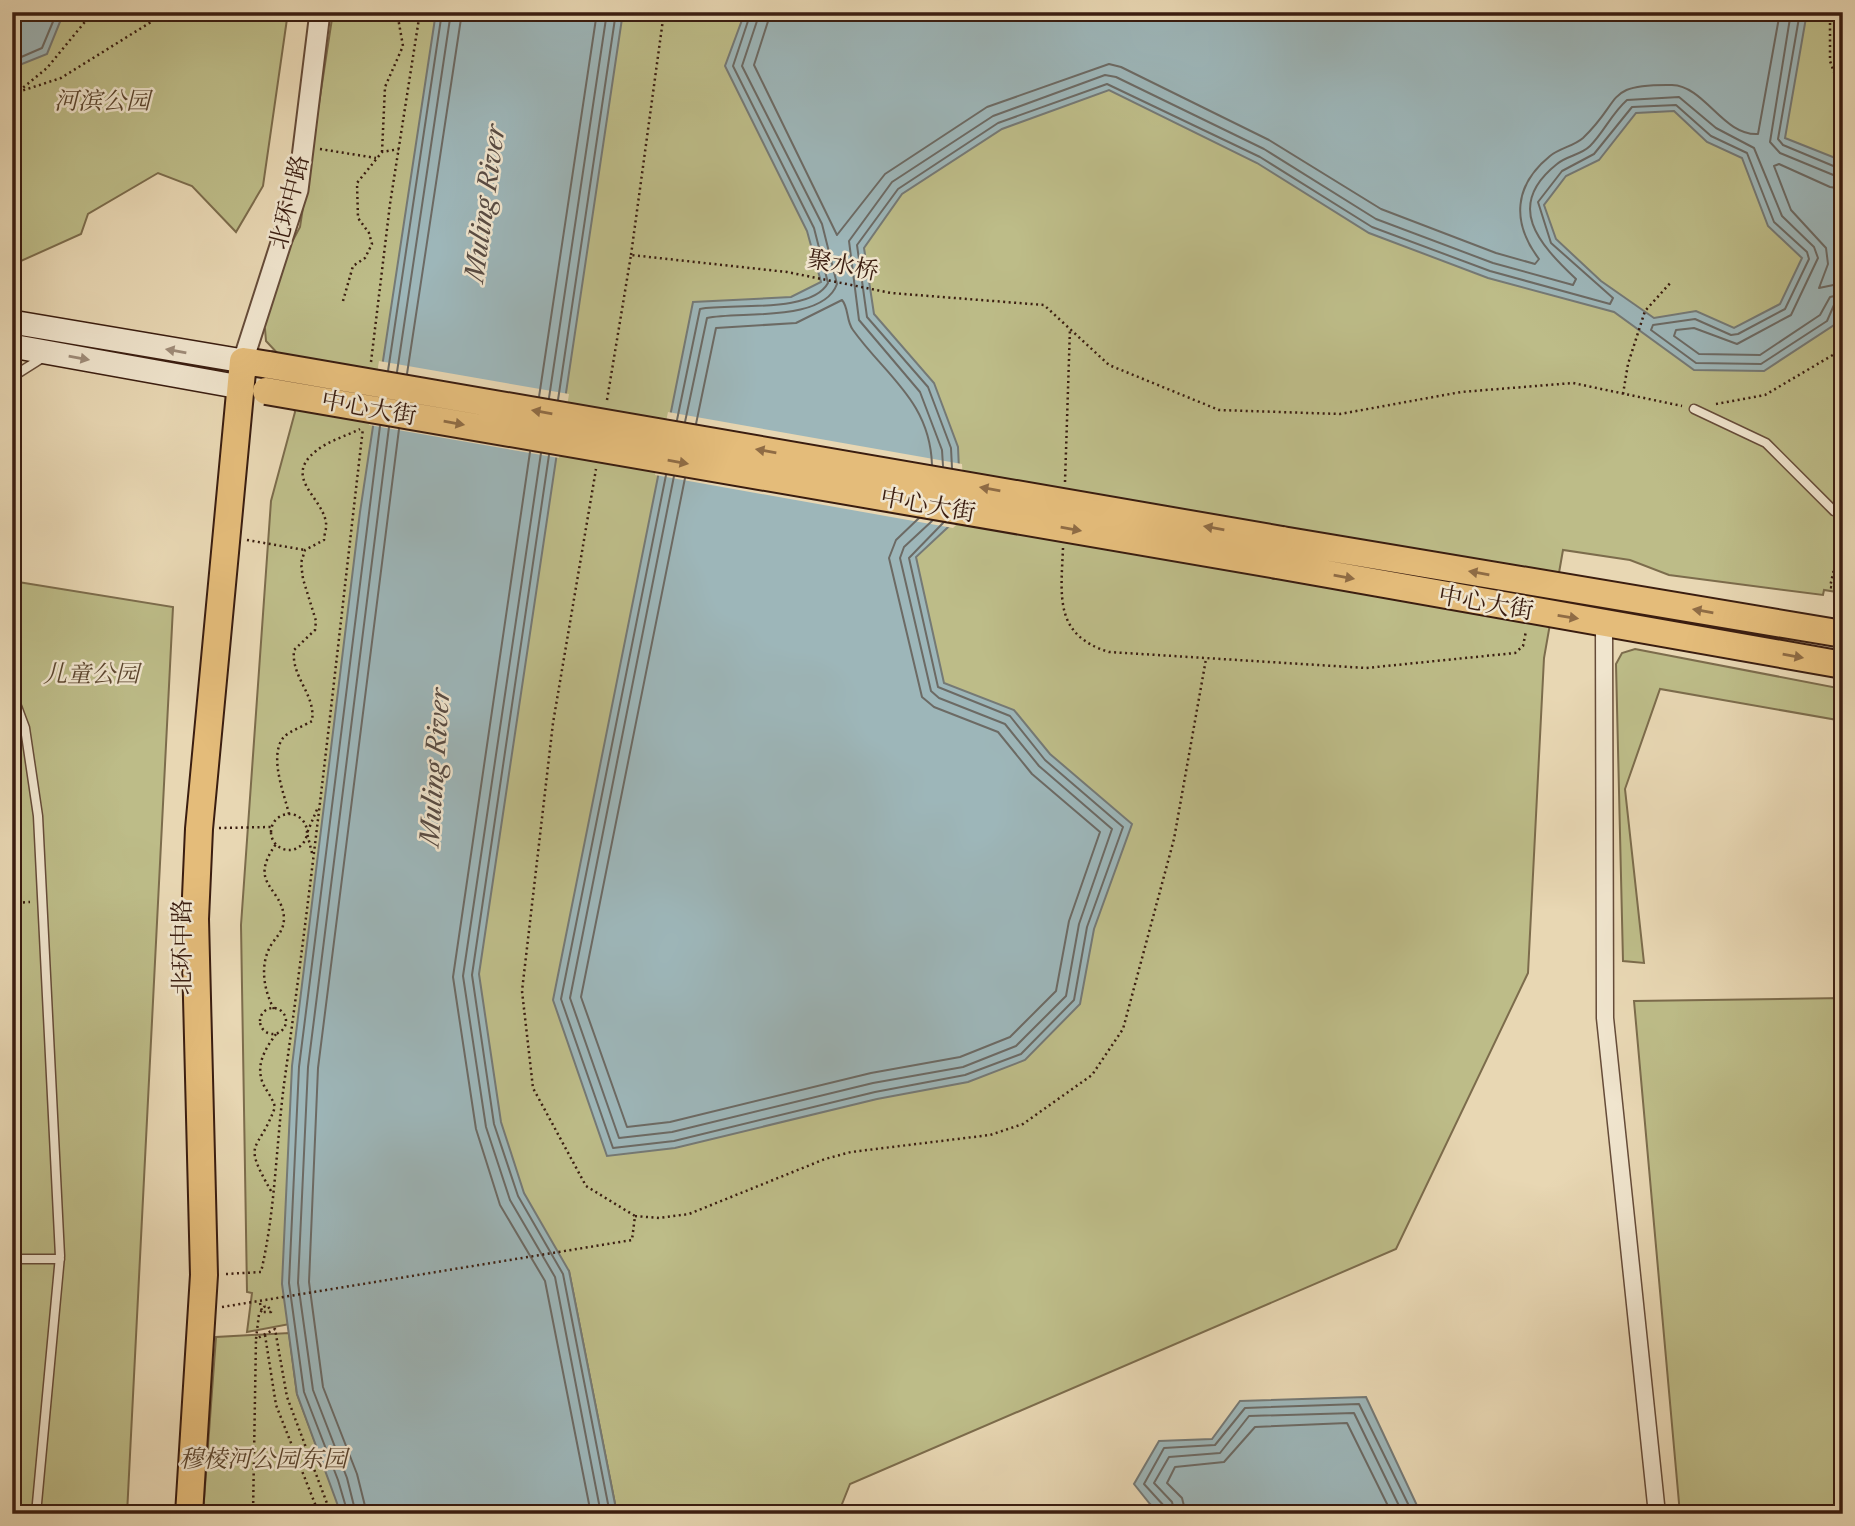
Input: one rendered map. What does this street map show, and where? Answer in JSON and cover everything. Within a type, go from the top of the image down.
[{"type":"highway","name":"北环中路","points":[[189,1514],[205,1275],[195,919],[199,829],[225,536],[254,376]]},
{"type":"highway","name":"北环中路","points":[[173,1514],[187,1272],[189,1182],[180,932],[184,839],[217,430],[254,376]]},
{"type":"highway","name":"中心大街","points":[[254,376],[1280,552],[1843,634]]},
{"type":"highway","name":"中心大街","points":[[1280,552],[1531,611],[1843,665]]},
{"type":"main road","name":"中心大街","points":[[12,322],[254,376]]},
{"type":"main road","name":"中心大街","points":[[12,346],[50,353],[254,376]]},
{"type":"street","name":"北环中路","points":[[254,376],[298,190],[320,12]]},
{"type":"street","points":[[1604,622],[1605,1018],[1657,1514]]},
{"type":"lane","points":[[12,377],[50,353]]},
{"type":"lane","points":[[1694,409],[1766,443],[1834,511],[1843,515]]},
{"type":"lane","points":[[12,693],[24,728],[38,816],[60,1259],[36,1514]]},
{"type":"lane","points":[[12,1183],[13,1264],[60,1259]]},
{"type":"path","points":[[18,92],[47,68],[93,12]]},
{"type":"path","points":[[18,92],[61,78],[151,22],[159,12]]},
{"type":"path","points":[[382,152],[385,87],[402,46],[397,12]]},
{"type":"path","points":[[371,362],[398,149],[421,12]]},
{"type":"path","points":[[606,407],[631,255],[664,12]]},
{"type":"path","points":[[1830,12],[1830,61],[1843,97]]},
{"type":"path","points":[[12,79],[16,78],[19,109],[12,140]]},
{"type":"path","points":[[303,146],[376,158]]},
{"type":"path","points":[[343,301],[353,266],[365,258],[372,244],[369,233],[358,218],[357,183],[382,152],[398,149]]},
{"type":"path","name":"聚水桥","points":[[631,255],[787,272],[891,293],[1044,305],[1109,365],[1219,410],[1340,414],[1461,392],[1573,383],[1694,409]]},
{"type":"path","points":[[1623,394],[1628,364],[1645,312],[1672,281]]},
{"type":"path","points":[[1065,492],[1070,328]]},
{"type":"path","points":[[1694,409],[1765,395],[1843,349]]},
{"type":"path","points":[[205,1275],[261,1272],[363,428],[318,449],[306,460],[302,473],[307,488],[327,523],[324,540],[306,550],[225,536]]},
{"type":"path","points":[[597,462],[553,723],[522,991],[533,1088],[586,1186],[635,1216],[688,1214],[825,1159],[851,1152],[990,1135],[1023,1124],[1093,1075],[1123,1029],[1174,839],[1206,659]]},
{"type":"path","points":[[1063,547],[1061,601],[1071,628],[1088,645],[1122,654],[1366,668],[1515,653],[1523,646],[1531,611]]},
{"type":"path","points":[[289,814],[278,765],[278,747],[284,736],[312,720],[314,708],[292,664],[294,650],[315,630],[316,621],[301,563],[306,550]]},
{"type":"path","points":[[1843,570],[1834,569],[1830,587],[1843,590]]},
{"type":"path","points":[[12,611],[16,611],[20,678],[12,685]]},
{"type":"path","points":[[271,827],[276,844],[287,850],[298,848],[319,804]]},
{"type":"path","points":[[271,827],[278,817],[289,814],[304,822],[313,858]]},
{"type":"path","points":[[199,829],[271,827]]},
{"type":"path","points":[[274,1009],[266,993],[264,976],[267,953],[281,933],[284,921],[264,874],[266,858],[276,844]]},
{"type":"path","points":[[12,902],[43,901]]},
{"type":"path","points":[[276,1034],[268,1033],[260,1024],[263,1013],[274,1009],[282,1012],[286,1020],[284,1029],[276,1034],[264,1050],[260,1068],[262,1082],[280,1112]]},
{"type":"path","points":[[272,1193],[253,1159],[254,1147],[275,1107]]},
{"type":"path","points":[[202,1309],[260,1303],[632,1240],[635,1216]]},
{"type":"path","points":[[253,1514],[256,1339],[259,1314],[265,1306],[268,1306],[271,1312],[262,1312],[260,1303]]},
{"type":"path","points":[[256,1339],[275,1329],[287,1397],[331,1514]]},
{"type":"path","points":[[265,1335],[276,1405],[319,1514]]},
{"type":"green space","name":"河滨公园","points":[[12,12],[288,12],[263,186],[236,232],[192,186],[158,173],[88,214],[81,234],[12,265]]},
{"type":"green space","points":[[333,12],[1843,12],[1843,593],[1824,590],[1823,595],[1669,575],[1630,560],[1563,550],[1544,658],[1528,973],[1396,1249],[850,1484],[838,1514],[617,1514],[569,1271],[247,1332],[252,1293],[247,1292],[241,925],[271,501],[295,412],[282,358],[266,341],[265,329],[256,319],[260,302],[300,227]]},
{"type":"green space","name":"儿童公园","points":[[12,581],[173,607],[127,1514],[12,1514]]},
{"type":"green space","points":[[1635,649],[1843,689],[1843,721],[1660,689],[1625,789],[1644,963],[1623,961],[1616,664],[1622,653]]},
{"type":"green space","points":[[1843,998],[1843,1514],[1680,1514],[1634,1001]]},
{"type":"green space","name":"穆棱河公园东园","points":[[289,1333],[297,1394],[342,1514],[203,1514],[216,1337]]},
{"type":"water","points":[[12,12],[64,12],[47,54],[12,68]]},
{"type":"water","name":"Muling River","points":[[436,12],[623,12],[479,974],[501,1122],[524,1193],[569,1271],[617,1514],[341,1514],[297,1394],[282,1284],[292,1066],[360,512]]},
{"type":"water","points":[[745,12],[1807,12],[1785,138],[1838,159],[1843,172],[1843,301],[1834,325],[1764,371],[1694,370],[1614,312],[1488,278],[1369,233],[1257,163],[1109,90],[1002,129],[902,194],[864,248],[874,314],[934,383],[958,447],[961,515],[916,557],[944,683],[1014,710],[1050,754],[1132,824],[1094,929],[1080,1004],[1025,1060],[968,1082],[877,1099],[675,1148],[607,1156],[553,1000],[693,302],[791,297],[821,282],[807,231],[725,66]],"holes":[[[1674,111],[1707,142],[1742,158],[1768,226],[1802,258],[1780,304],[1734,328],[1696,311],[1654,318],[1601,281],[1556,239],[1544,205],[1566,176],[1599,160],[1636,113]]]},
{"type":"water","points":[[1366,1397],[1421,1514],[1163,1514],[1150,1504],[1134,1484],[1159,1441],[1212,1439],[1240,1401]]},
{"type":"pier","points":[[379,361],[569,394],[559,458],[369,425]]},
{"type":"pier","points":[[668,412],[962,464],[965,516],[953,528],[655,475]]}]
